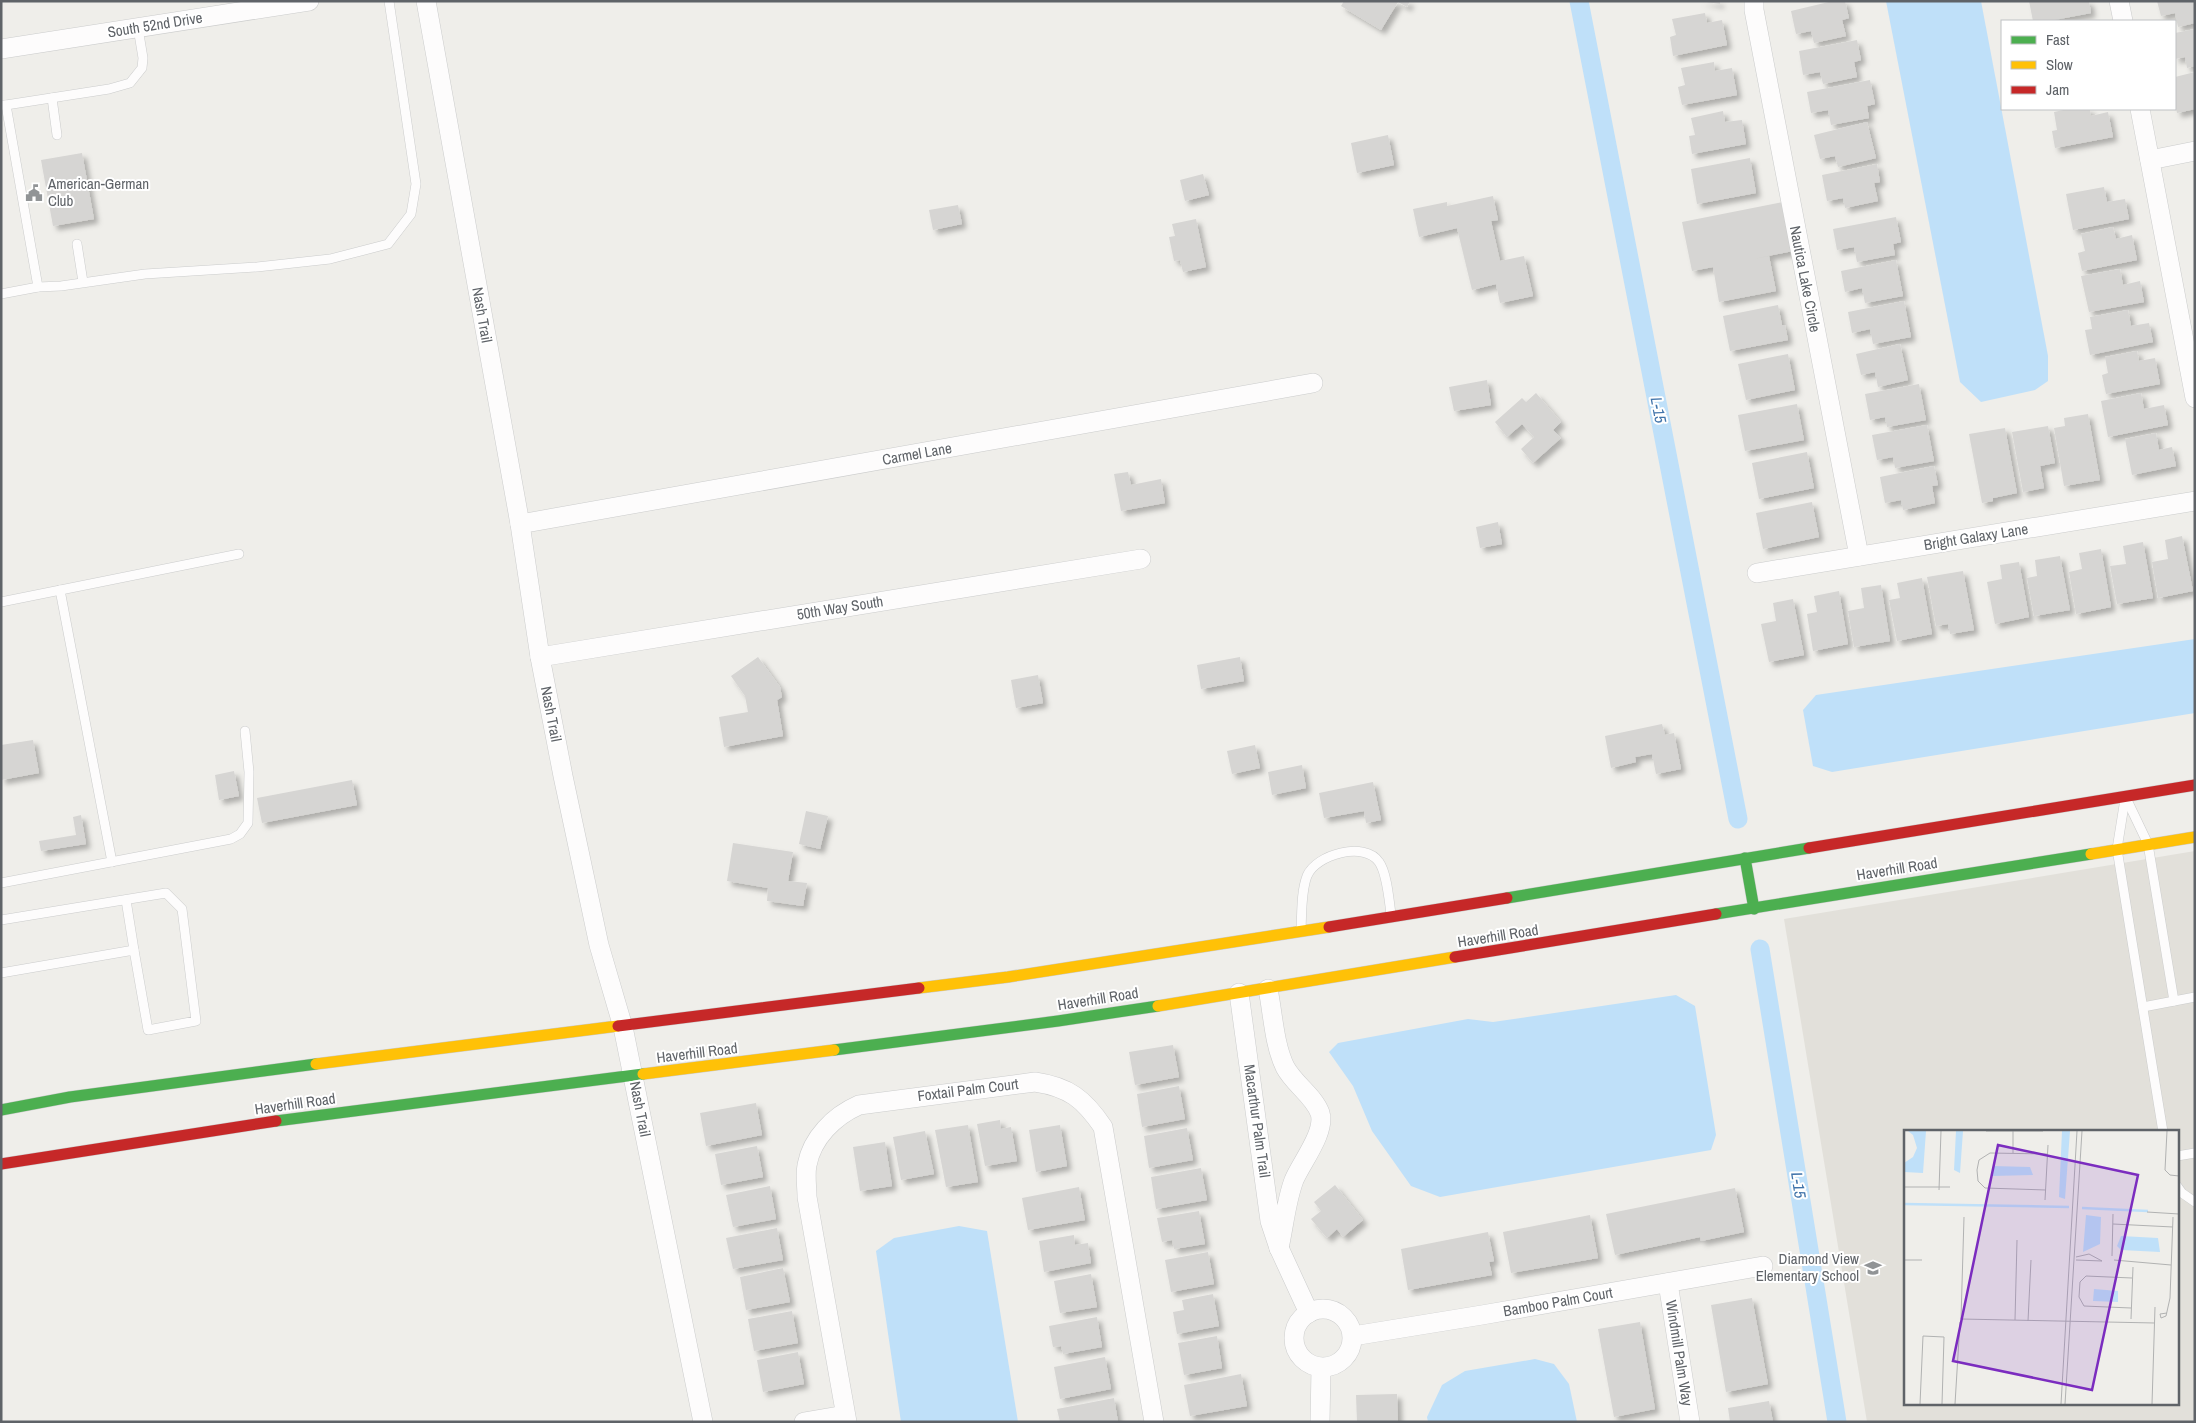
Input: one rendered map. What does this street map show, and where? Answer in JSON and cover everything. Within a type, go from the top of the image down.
[{"type":"street","name":"South 52nd Drive","points":[[1,49],[310,1]]},
{"type":"street","name":"Nash Trail","points":[[426,1],[520,524],[540,658],[563,776],[599,945],[623,1027],[703,1422]]},
{"type":"street","name":"Nautica Lake Circle","points":[[1754,1],[1754,10],[1859,556]]},
{"type":"street","points":[[2119,1],[2123,20]]},
{"type":"street","points":[[2140,110],[2195,398]]},
{"type":"street","points":[[2150,160],[2195,151]]},
{"type":"street","name":"Carmel Lane","points":[[520,524],[1313,383]]},
{"type":"street","name":"Bright Galaxy Lane","points":[[1757,573],[2195,501]]},
{"type":"street","name":"50th Way South","points":[[540,658],[1141,559]]},
{"type":"street","points":[[1,1110],[70,1097],[334,1062],[1008,977],[1301,932],[2195,785]]},
{"type":"street","name":"Haverhill Road","points":[[1,1164],[304,1117],[959,1034],[1239,993],[2195,837]]},
{"type":"street","points":[[1745,858],[1754,908]]},
{"type":"street","name":"Macarthur Palm Trail","points":[[1268,988],[1276,1036],[1284,1066],[1293,1081],[1312,1101],[1320,1114],[1320,1128],[1294,1181],[1279,1248]]},
{"type":"street","name":"Macarthur Palm Trail","points":[[1239,993],[1270,1222],[1279,1248],[1309,1313]]},
{"type":"street","name":"Foxtail Palm Court","points":[[846,1419],[808,1197],[807,1165],[815,1144],[828,1126],[843,1112],[859,1106],[1035,1082],[1055,1085],[1076,1095],[1092,1110],[1103,1127],[1154,1422]]},
{"type":"street","name":"Bamboo Palm Court","points":[[1353,1336],[1763,1266]]},
{"type":"street","name":"Windmill Palm Way","points":[[1668,1283],[1690,1422]]},
{"type":"street","points":[[1318,1309],[1337,1312],[1345,1318],[1353,1336],[1349,1352],[1344,1359],[1330,1367],[1321,1368],[1311,1365],[1302,1359],[1296,1350],[1294,1340],[1295,1329],[1300,1320],[1318,1309]]},
{"type":"street","points":[[1320,1422],[1321,1368]]},
{"type":"street","points":[[804,1422],[846,1419]]},
{"type":"lane","points":[[1,294],[38,287],[61,286],[145,274],[257,267],[330,259],[388,244],[411,214],[416,184],[389,1]]},
{"type":"lane","points":[[38,287],[4,105],[109,89],[130,83],[142,68],[143,58],[138,28]]},
{"type":"lane","points":[[52,98],[57,135]]},
{"type":"lane","points":[[77,244],[83,282]]},
{"type":"lane","points":[[1,602],[239,554]]},
{"type":"lane","points":[[60,590],[112,862]]},
{"type":"lane","points":[[1,883],[231,839],[240,834],[248,823],[249,772],[245,732]]},
{"type":"lane","points":[[2125,797],[2148,844],[2174,1001]]},
{"type":"lane","points":[[2125,797],[2117,849],[2163,1130]]},
{"type":"lane","points":[[1301,932],[1303,894],[1307,875],[1318,861],[1342,853],[1362,852],[1375,856],[1380,864],[1392,917]]},
{"type":"lane","points":[[1,920],[166,893],[182,909],[196,1021],[148,1030],[126,900]]},
{"type":"lane","points":[[1,973],[134,950]]},
{"type":"lane","points":[[2143,1008],[2195,997]]},
{"type":"lane","points":[[2178,1156],[2195,1153]]},
{"type":"lane","points":[[2178,1187],[2182,1193],[2195,1202]]},
{"type":"shaded area","name":"Diamond View Elementary School","points":[[2195,851],[2195,1422],[1867,1422],[1784,919]]},
{"type":"water","points":[[1886,1],[1981,1],[2048,356],[2048,381],[2035,390],[1981,402],[1960,382]]},
{"type":"water","points":[[2195,639],[2195,713],[1832,772],[1813,766],[1803,710],[1816,695]]},
{"type":"water","points":[[1676,995],[1695,1006],[1716,1135],[1711,1150],[1440,1197],[1411,1186],[1372,1131],[1353,1086],[1329,1052],[1338,1043],[1468,1019],[1493,1022]]},
{"type":"water","points":[[959,1226],[987,1231],[1018,1422],[901,1422],[876,1251],[894,1238]]},
{"type":"water","points":[[1535,1359],[1554,1364],[1569,1384],[1577,1422],[1428,1422],[1427,1417],[1442,1385],[1465,1371]]},
{"type":"building","points":[[1344,1],[1410,1],[1407,7],[1398,2],[1381,30],[1341,6]]},
{"type":"building","points":[[1699,1],[1720,1],[1720,4]]},
{"type":"building","points":[[1833,1],[1845,1],[1849,18],[1842,20],[1846,36],[1814,43],[1811,31],[1796,34],[1791,11]]},
{"type":"building","points":[[2029,1],[2089,1],[2091,13],[2054,20],[2033,20]]},
{"type":"building","points":[[2157,1],[2195,1],[2195,23],[2178,27],[2175,13],[2161,16]]},
{"type":"building","points":[[1705,13],[1707,23],[1722,20],[1727,45],[1673,56],[1670,37],[1676,35],[1672,19]]},
{"type":"building","points":[[2195,29],[2195,66],[2187,68],[2185,57],[2176,59],[2176,33]]},
{"type":"building","points":[[1857,40],[1861,60],[1854,62],[1857,77],[1823,84],[1820,72],[1803,75],[1799,51]]},
{"type":"building","points":[[1714,62],[1715,71],[1732,68],[1737,95],[1682,105],[1678,87],[1685,85],[1681,68]]},
{"type":"building","points":[[2195,72],[2195,109],[2177,113],[2176,77]]},
{"type":"building","points":[[1870,80],[1875,104],[1867,106],[1869,118],[1831,125],[1828,110],[1811,113],[1807,92]]},
{"type":"building","points":[[2090,110],[2091,116],[2108,112],[2113,137],[2055,148],[2052,131],[2057,130],[2054,112]]},
{"type":"building","points":[[1723,111],[1725,122],[1742,120],[1746,144],[1692,154],[1689,136],[1695,135],[1691,118]]},
{"type":"building","points":[[1867,122],[1876,158],[1838,167],[1835,156],[1820,159],[1814,135]]},
{"type":"building","points":[[1388,135],[1394,165],[1357,173],[1351,143]]},
{"type":"building","points":[[82,153],[94,219],[53,226],[41,160]]},
{"type":"building","points":[[1750,158],[1756,193],[1697,204],[1691,169]]},
{"type":"building","points":[[1877,164],[1880,182],[1874,183],[1878,201],[1845,208],[1843,198],[1827,201],[1822,175]]},
{"type":"building","points":[[1203,174],[1209,195],[1185,201],[1180,180]]},
{"type":"building","points":[[2104,187],[2107,202],[2125,199],[2129,219],[2073,230],[2066,194]]},
{"type":"building","points":[[1493,196],[1498,220],[1491,221],[1500,261],[1524,256],[1533,296],[1500,303],[1496,284],[1472,290],[1457,228],[1419,237],[1413,209],[1447,202],[1447,206]]},
{"type":"building","points":[[1783,202],[1793,251],[1753,259],[1769,256],[1776,291],[1719,302],[1713,267],[1692,271],[1682,222]]},
{"type":"building","points":[[958,205],[962,224],[933,230],[929,210]]},
{"type":"building","points":[[1896,217],[1901,242],[1893,244],[1895,255],[1857,262],[1854,247],[1837,250],[1833,229]]},
{"type":"building","points":[[1196,219],[1206,267],[1183,272],[1180,260],[1174,261],[1169,237],[1175,236],[1172,224]]},
{"type":"building","points":[[2113,227],[2116,239],[2132,235],[2137,260],[2082,271],[2078,253],[2085,251],[2081,234]]},
{"type":"building","points":[[1896,260],[1903,296],[1865,303],[1862,288],[1845,292],[1841,271]]},
{"type":"building","points":[[2120,269],[2123,285],[2140,281],[2144,302],[2089,312],[2081,276]]},
{"type":"building","points":[[1904,301],[1911,337],[1873,344],[1870,329],[1852,333],[1848,312]]},
{"type":"building","points":[[1778,305],[1782,325],[1785,325],[1788,340],[1730,351],[1723,316]]},
{"type":"building","points":[[2128,310],[2131,326],[2149,323],[2153,342],[2090,355],[2085,330],[2092,329],[2090,317]]},
{"type":"building","points":[[1900,344],[1908,380],[1878,387],[1875,372],[1861,375],[1856,354]]},
{"type":"building","points":[[2137,351],[2139,361],[2155,358],[2160,384],[2106,394],[2102,375],[2108,373],[2105,357]]},
{"type":"building","points":[[1788,354],[1795,390],[1746,400],[1738,364]]},
{"type":"building","points":[[1487,380],[1491,405],[1454,411],[1449,387]]},
{"type":"building","points":[[1919,384],[1926,420],[1887,427],[1885,417],[1870,420],[1865,394]]},
{"type":"building","points":[[1536,393],[1561,422],[1553,430],[1561,438],[1533,463],[1521,449],[1534,437],[1522,424],[1507,437],[1495,422],[1522,398],[1526,402]]},
{"type":"building","points":[[2141,393],[2144,409],[2164,405],[2168,425],[2108,437],[2101,401]]},
{"type":"building","points":[[1797,404],[1804,440],[1745,451],[1738,415]]},
{"type":"building","points":[[2088,414],[2100,480],[2064,486],[2054,428],[2065,426],[2064,418]]},
{"type":"building","points":[[1927,425],[1934,461],[1895,468],[1893,457],[1877,460],[1872,435]]},
{"type":"building","points":[[2048,426],[2055,463],[2040,466],[2044,488],[2023,492],[2012,432]]},
{"type":"building","points":[[2005,428],[2017,493],[1993,498],[1993,501],[1982,503],[1969,434]]},
{"type":"building","points":[[2156,433],[2159,450],[2172,447],[2176,466],[2132,475],[2125,439]]},
{"type":"building","points":[[1807,452],[1814,488],[1759,499],[1752,463]]},
{"type":"building","points":[[1934,466],[1938,485],[1932,486],[1935,503],[1903,510],[1901,500],[1885,503],[1880,477]]},
{"type":"building","points":[[1128,472],[1131,485],[1161,479],[1165,503],[1121,511],[1114,474]]},
{"type":"building","points":[[1812,502],[1819,537],[1763,549],[1756,513]]},
{"type":"building","points":[[1498,522],[1502,544],[1480,548],[1476,527]]},
{"type":"building","points":[[2182,536],[2193,591],[2158,598],[2152,562],[2168,559],[2165,540]]},
{"type":"building","points":[[2143,542],[2153,598],[2117,604],[2110,566],[2126,564],[2123,546]]},
{"type":"building","points":[[2101,549],[2111,607],[2076,614],[2069,572],[2082,569],[2079,553]]},
{"type":"building","points":[[2060,556],[2070,610],[2034,616],[2027,578],[2037,576],[2035,560]]},
{"type":"building","points":[[2019,562],[2029,617],[1995,624],[1987,582],[2002,579],[2000,565]]},
{"type":"building","points":[[1963,571],[1974,630],[1950,634],[1948,624],[1936,626],[1927,577]]},
{"type":"building","points":[[1922,578],[1932,634],[1897,641],[1889,600],[1900,598],[1897,583]]},
{"type":"building","points":[[1881,585],[1890,641],[1854,647],[1848,611],[1864,608],[1861,588]]},
{"type":"building","points":[[1839,591],[1848,644],[1813,651],[1807,614],[1817,612],[1814,596]]},
{"type":"building","points":[[1793,599],[1804,655],[1769,662],[1761,624],[1776,621],[1773,603]]},
{"type":"building","points":[[758,657],[780,687],[782,697],[777,700],[783,736],[724,747],[719,717],[748,712],[745,696],[731,676]]},
{"type":"building","points":[[1240,657],[1244,681],[1201,689],[1197,665]]},
{"type":"building","points":[[1038,675],[1043,703],[1016,708],[1011,680]]},
{"type":"building","points":[[1662,724],[1665,735],[1674,733],[1681,769],[1656,774],[1652,754],[1635,757],[1636,762],[1611,768],[1605,736]]},
{"type":"building","points":[[33,740],[39,773],[1,780],[1,745]]},
{"type":"building","points":[[1255,745],[1260,768],[1232,774],[1227,751]]},
{"type":"building","points":[[1302,765],[1306,788],[1272,795],[1268,772]]},
{"type":"building","points":[[234,771],[239,796],[219,800],[215,775]]},
{"type":"building","points":[[352,780],[357,805],[262,823],[257,798]]},
{"type":"building","points":[[1373,782],[1381,820],[1366,823],[1364,811],[1324,818],[1319,793]]},
{"type":"building","points":[[806,811],[828,816],[820,849],[799,844]]},
{"type":"building","points":[[81,815],[86,844],[41,851],[39,841],[76,835],[73,817]]},
{"type":"building","points":[[733,843],[793,852],[788,881],[807,883],[803,906],[767,901],[768,888],[727,881]]},
{"type":"building","points":[[1173,1045],[1179,1077],[1135,1085],[1129,1052]]},
{"type":"building","points":[[1179,1086],[1185,1119],[1142,1127],[1137,1094]]},
{"type":"building","points":[[756,1103],[762,1135],[706,1146],[700,1113]]},
{"type":"building","points":[[1000,1120],[1001,1129],[1011,1127],[1017,1161],[985,1166],[977,1124]]},
{"type":"building","points":[[968,1125],[978,1182],[946,1187],[935,1130]]},
{"type":"building","points":[[1060,1125],[1067,1166],[1036,1172],[1029,1130]]},
{"type":"building","points":[[1187,1128],[1193,1160],[1149,1168],[1144,1136]]},
{"type":"building","points":[[925,1131],[934,1174],[901,1180],[893,1137]]},
{"type":"building","points":[[885,1142],[892,1186],[860,1191],[853,1147]]},
{"type":"building","points":[[757,1146],[763,1177],[721,1185],[715,1154]]},
{"type":"building","points":[[1201,1168],[1207,1200],[1156,1209],[1151,1177]]},
{"type":"building","points":[[1335,1185],[1363,1220],[1343,1237],[1337,1229],[1327,1238],[1311,1219],[1321,1211],[1314,1202]]},
{"type":"building","points":[[770,1186],[776,1219],[733,1227],[726,1195]]},
{"type":"building","points":[[1079,1187],[1085,1220],[1028,1230],[1022,1198]]},
{"type":"building","points":[[1735,1188],[1744,1232],[1701,1241],[1700,1237],[1615,1255],[1606,1214]]},
{"type":"building","points":[[1199,1211],[1205,1244],[1174,1249],[1172,1240],[1162,1242],[1157,1218]]},
{"type":"building","points":[[1590,1215],[1598,1258],[1511,1273],[1503,1232]]},
{"type":"building","points":[[777,1228],[783,1260],[733,1269],[726,1238]]},
{"type":"building","points":[[1488,1232],[1494,1261],[1489,1262],[1492,1275],[1408,1290],[1401,1249]]},
{"type":"building","points":[[1074,1235],[1075,1245],[1088,1243],[1091,1263],[1044,1272],[1039,1241]]},
{"type":"building","points":[[1208,1252],[1214,1284],[1171,1292],[1165,1260]]},
{"type":"building","points":[[783,1268],[790,1302],[746,1310],[740,1277]]},
{"type":"building","points":[[1091,1274],[1097,1307],[1060,1313],[1054,1281]]},
{"type":"building","points":[[1213,1294],[1219,1326],[1177,1334],[1173,1312],[1184,1310],[1182,1300]]},
{"type":"building","points":[[1752,1298],[1768,1384],[1726,1392],[1711,1305]]},
{"type":"building","points":[[792,1311],[798,1343],[754,1351],[748,1319]]},
{"type":"building","points":[[1097,1317],[1102,1347],[1063,1354],[1061,1346],[1053,1347],[1049,1326]]},
{"type":"building","points":[[1640,1322],[1655,1409],[1614,1417],[1598,1329]]},
{"type":"building","points":[[1217,1336],[1222,1368],[1184,1375],[1178,1343]]},
{"type":"building","points":[[798,1352],[804,1384],[763,1392],[757,1360]]},
{"type":"building","points":[[1105,1357],[1111,1389],[1060,1399],[1054,1367]]},
{"type":"building","points":[[1241,1374],[1247,1406],[1190,1416],[1184,1385]]},
{"type":"building","points":[[1397,1394],[1398,1422],[1357,1422],[1356,1395]]},
{"type":"building","points":[[1114,1398],[1118,1422],[1060,1422],[1057,1409]]},
{"type":"building","points":[[1769,1401],[1773,1422],[1730,1422],[1728,1408]]},
{"type":"waterway","name":"L-15","points":[[1579,1],[1738,819]]},
{"type":"waterway","name":"L-15","points":[[1760,949],[1837,1422]]},
{"type":"traffic: fast","points":[[1507,898],[1809,848]]},
{"type":"traffic: fast","points":[[1716,914],[2091,854]]},
{"type":"traffic: fast","points":[[1745,858],[1754,909]]},
{"type":"traffic: fast","points":[[834,1050],[1158,1006]]},
{"type":"traffic: fast","points":[[1,1110],[70,1097],[316,1064]]},
{"type":"traffic: fast","points":[[276,1121],[643,1074]]},
{"type":"traffic: slow","points":[[2091,854],[2195,837]]},
{"type":"traffic: slow","points":[[919,988],[1008,977],[1329,927]]},
{"type":"traffic: slow","points":[[1158,1006],[1455,957]]},
{"type":"traffic: slow","points":[[316,1064],[618,1026]]},
{"type":"traffic: slow","points":[[643,1074],[834,1050]]},
{"type":"traffic: jam","points":[[1809,848],[2195,785]]},
{"type":"traffic: jam","points":[[1329,927],[1507,898]]},
{"type":"traffic: jam","points":[[1455,957],[1716,914]]},
{"type":"traffic: jam","points":[[618,1026],[919,988]]},
{"type":"traffic: jam","points":[[1,1164],[276,1121]]},
{"type":"place","name":"American-German Club","points":[[34,193]]},
{"type":"place","name":"Diamond View Elementary School","points":[[1873,1268]]}]
